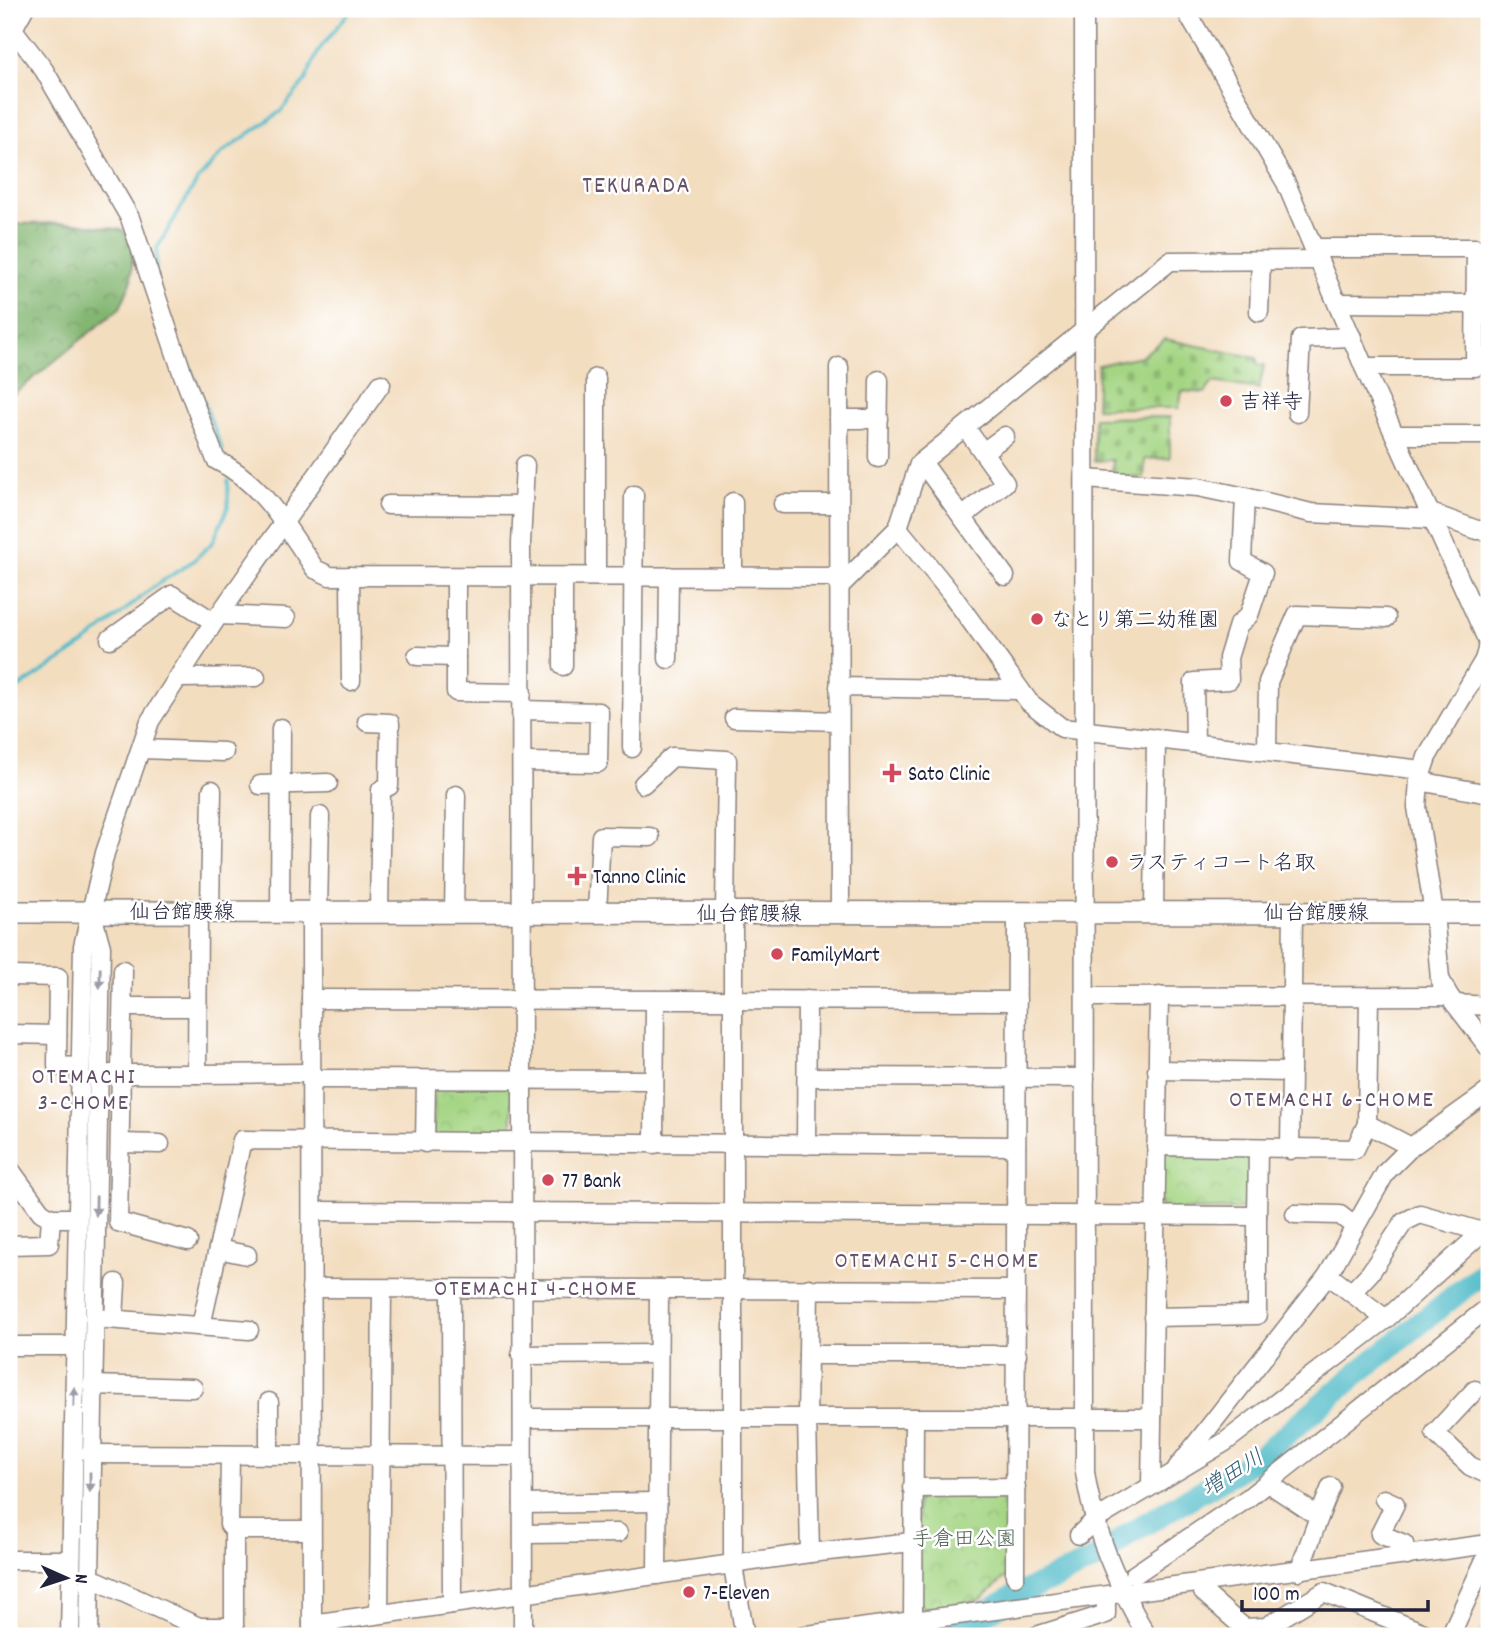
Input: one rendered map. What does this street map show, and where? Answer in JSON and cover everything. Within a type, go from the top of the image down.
[{"type":"main road","name":"仙台館腰線","points":[[9,912],[1489,913]]},
{"type":"street","points":[[24,9],[11,25],[44,70],[130,218],[182,372],[216,460],[238,470],[252,483],[315,569],[330,576],[669,576],[839,582],[898,528],[922,462],[1170,261],[1261,261],[1316,254],[1476,248],[1475,304],[1482,367],[1364,367]]},
{"type":"street","points":[[1084,9],[1084,1472],[1115,1588],[1147,1636]]},
{"type":"street","points":[[1185,9],[1267,146],[1489,644],[1483,660],[1434,741],[1420,775],[1420,836],[1434,913],[1440,979],[1452,1000],[1489,1048]]},
{"type":"street","points":[[1259,312],[1261,261]]},
{"type":"street","points":[[1338,303],[1475,304]]},
{"type":"street","points":[[1297,413],[1300,339],[1352,337]]},
{"type":"street","points":[[839,367],[840,914]]},
{"type":"street","points":[[596,378],[596,576]]},
{"type":"street","points":[[878,458],[879,380]]},
{"type":"street","points":[[70,1636],[83,946],[105,853],[150,721],[216,618],[285,525],[382,384]]},
{"type":"street","points":[[839,419],[879,419]]},
{"type":"street","points":[[962,517],[1005,483],[965,427]]},
{"type":"street","points":[[1395,435],[1480,435]]},
{"type":"street","points":[[983,452],[1005,436]]},
{"type":"street","points":[[922,462],[1005,576]]},
{"type":"street","points":[[523,1636],[521,577],[525,466]]},
{"type":"street","points":[[1085,479],[1198,487],[1311,513],[1432,516],[1477,530],[1489,530]]},
{"type":"street","points":[[632,748],[634,495]]},
{"type":"street","points":[[1195,743],[1194,682],[1229,680],[1228,658],[1238,625],[1249,615],[1263,573],[1242,561],[1245,497]]},
{"type":"street","points":[[733,502],[733,577]]},
{"type":"street","points":[[783,504],[839,504]]},
{"type":"street","points":[[388,505],[522,506]]},
{"type":"street","points":[[898,528],[950,592],[1018,690],[1029,702],[1062,727],[1267,751],[1420,775],[1489,794]]},
{"type":"street","points":[[350,576],[351,681]]},
{"type":"street","points":[[668,659],[669,576]]},
{"type":"street","points":[[456,577],[456,692],[599,712],[598,763],[523,762]]},
{"type":"street","points":[[563,577],[563,666]]},
{"type":"street","points":[[110,639],[172,595],[216,618],[286,618]]},
{"type":"street","points":[[1267,751],[1268,682],[1297,615],[1386,618]]},
{"type":"street","points":[[417,656],[456,657]]},
{"type":"street","points":[[179,678],[256,677]]},
{"type":"street","points":[[839,687],[1018,690]]},
{"type":"street","points":[[734,718],[839,721]]},
{"type":"street","points":[[367,722],[390,723],[389,786],[381,790],[379,911]]},
{"type":"street","points":[[281,728],[281,911]]},
{"type":"street","points":[[1154,911],[1156,738]]},
{"type":"street","points":[[141,749],[223,752]]},
{"type":"street","points":[[643,785],[672,758],[727,760],[729,913],[734,1000],[733,1566],[745,1636]]},
{"type":"street","points":[[260,785],[328,783]]},
{"type":"street","points":[[197,1074],[198,1007],[212,790]]},
{"type":"street","points":[[454,911],[456,795]]},
{"type":"street","points":[[320,816],[311,999],[312,1630],[379,1614],[810,1553],[912,1542]]},
{"type":"street","points":[[597,912],[601,836],[650,838]]},
{"type":"street","points":[[89,1636],[90,1454],[101,947],[91,911]]},
{"type":"street","points":[[1290,1150],[1293,912]]},
{"type":"street","points":[[1015,1576],[1017,913]]},
{"type":"street","points":[[123,970],[118,1222],[188,1241]]},
{"type":"street","points":[[12,976],[58,977],[57,1066],[80,1067]]},
{"type":"street","points":[[1151,1486],[1158,996]]},
{"type":"street","points":[[1085,997],[1369,996],[1452,1000],[1489,1006]]},
{"type":"street","points":[[1156,1146],[1355,1149],[1367,1124],[1369,996]]},
{"type":"street","points":[[311,999],[1017,1001]]},
{"type":"street","points":[[654,1144],[655,1000]]},
{"type":"street","points":[[807,1000],[807,1145]]},
{"type":"street","points":[[129,1007],[198,1007]]},
{"type":"street","points":[[10,1034],[57,1035]]},
{"type":"street","points":[[1157,1070],[1291,1072]]},
{"type":"street","points":[[99,1074],[426,1080],[654,1080]]},
{"type":"street","points":[[807,1077],[1085,1078]]},
{"type":"street","points":[[425,1143],[426,1080]]},
{"type":"street","points":[[1174,1472],[1328,1275],[1386,1172],[1411,1147],[1489,1091]]},
{"type":"street","points":[[1367,1124],[1411,1147]]},
{"type":"street","points":[[201,1326],[242,1140],[1016,1146]]},
{"type":"street","points":[[120,1143],[160,1144]]},
{"type":"street","points":[[1153,1317],[1257,1315],[1258,1149]]},
{"type":"street","points":[[11,1175],[41,1212],[51,1218],[76,1218]]},
{"type":"street","points":[[312,1211],[1257,1216]]},
{"type":"street","points":[[1295,1214],[1340,1215],[1354,1226]]},
{"type":"street","points":[[1351,1293],[1370,1273],[1404,1222],[1412,1216],[1420,1214],[1486,1229]]},
{"type":"street","points":[[9,1245],[49,1244],[51,1218]]},
{"type":"street","points":[[1079,1535],[1151,1486],[1225,1442],[1386,1319],[1486,1229]]},
{"type":"street","points":[[218,1249],[247,1255]]},
{"type":"street","points":[[1328,1275],[1386,1319]]},
{"type":"street","points":[[114,1320],[116,1283]]},
{"type":"street","points":[[311,1288],[1016,1290]]},
{"type":"street","points":[[809,1288],[807,1418],[810,1553]]},
{"type":"street","points":[[379,1614],[382,1289]]},
{"type":"street","points":[[451,1289],[452,1604]]},
{"type":"street","points":[[657,1575],[659,1289]]},
{"type":"street","points":[[1040,1635],[1106,1614],[1115,1588],[1268,1483],[1489,1307]]},
{"type":"street","points":[[94,1318],[249,1330]]},
{"type":"street","points":[[9,1346],[74,1346]]},
{"type":"street","points":[[521,1355],[658,1354]]},
{"type":"street","points":[[808,1355],[1017,1355]]},
{"type":"street","points":[[92,1385],[193,1388]]},
{"type":"street","points":[[1475,1390],[1435,1433],[1470,1466],[1489,1475]]},
{"type":"street","points":[[269,1402],[269,1455]]},
{"type":"street","points":[[523,1418],[1152,1418]]},
{"type":"street","points":[[913,1623],[914,1418]]},
{"type":"street","points":[[90,1454],[522,1456]]},
{"type":"street","points":[[90,1581],[98,1581],[199,1627],[234,1632],[234,1530],[229,1525],[230,1455]]},
{"type":"street","points":[[1268,1483],[1319,1517]]},
{"type":"street","points":[[912,1488],[1016,1487]]},
{"type":"street","points":[[1299,1571],[1331,1488]]},
{"type":"street","points":[[523,1504],[656,1502]]},
{"type":"street","points":[[1395,1504],[1380,1534],[1404,1544],[1407,1556]]},
{"type":"street","points":[[234,1530],[311,1530]]},
{"type":"street","points":[[523,1534],[618,1533]]},
{"type":"street","points":[[800,1636],[949,1618],[1115,1588],[1149,1591],[1489,1544]]},
{"type":"street","points":[[1450,1636],[1489,1551]]},
{"type":"street","points":[[9,1560],[71,1560]]},
{"type":"street","points":[[1149,1591],[1154,1562]]},
{"type":"street","points":[[1202,1584],[1203,1592],[1244,1628],[1266,1627],[1324,1592],[1431,1636]]},
{"type":"green space","points":[[75,223],[122,230],[133,242],[131,282],[120,308],[9,398],[9,224]]},
{"type":"green space","points":[[1165,339],[1257,358],[1257,364],[1264,365],[1259,389],[1213,382],[1205,393],[1182,391],[1179,408],[1096,408],[1098,365],[1141,356]]},
{"type":"green space","points":[[1170,417],[1170,458],[1145,459],[1144,478],[1112,476],[1113,460],[1094,461],[1094,418]]},
{"type":"green space","points":[[434,1085],[507,1086],[512,1092],[512,1131],[506,1138],[433,1138]]},
{"type":"green space","points":[[1167,1152],[1249,1153],[1253,1158],[1251,1209],[1165,1210],[1159,1204],[1161,1158]]},
{"type":"green space","name":"手倉田公園","points":[[923,1492],[1004,1493],[1010,1501],[1009,1574],[980,1600],[923,1609],[920,1604],[917,1503]]},
{"type":"waterway","points":[[156,269],[157,248],[197,181],[223,152],[280,112],[305,81],[319,50],[351,9]]},
{"type":"waterway","points":[[185,355],[222,449]]},
{"type":"waterway","points":[[9,694],[83,645],[152,588],[193,561],[213,542],[228,507],[228,480]]},
{"type":"waterway","name":"増田川","points":[[947,1636],[1015,1596],[1098,1558],[1130,1533],[1260,1457],[1353,1377],[1489,1268]]},
{"type":"waterway","points":[[1480,1636],[1489,1623]]},
{"type":"place","name":"吉祥寺","points":[[1226,401]]},
{"type":"place","name":"なとり第二幼稚園","points":[[1037,619]]},
{"type":"place","name":"Sato Clinic","points":[[892,773]]},
{"type":"place","name":"ラスティコート名取","points":[[1112,862]]},
{"type":"place","name":"Tanno Clinic","points":[[577,876]]},
{"type":"place","name":"FamilyMart","points":[[777,954]]},
{"type":"place","name":"77 Bank","points":[[548,1180]]},
{"type":"place","name":"7-Eleven","points":[[689,1592]]},
{"type":"district","name":"TEKURADA","points":[[637,184]]},
{"type":"district","name":"OTEMACHI 3-CHOME","points":[[84,1088]]},
{"type":"district","name":"OTEMACHI 6-CHOME","points":[[1332,1098]]},
{"type":"district","name":"OTEMACHI 5-CHOME","points":[[937,1259]]},
{"type":"district","name":"OTEMACHI 4-CHOME","points":[[536,1287]]}]
